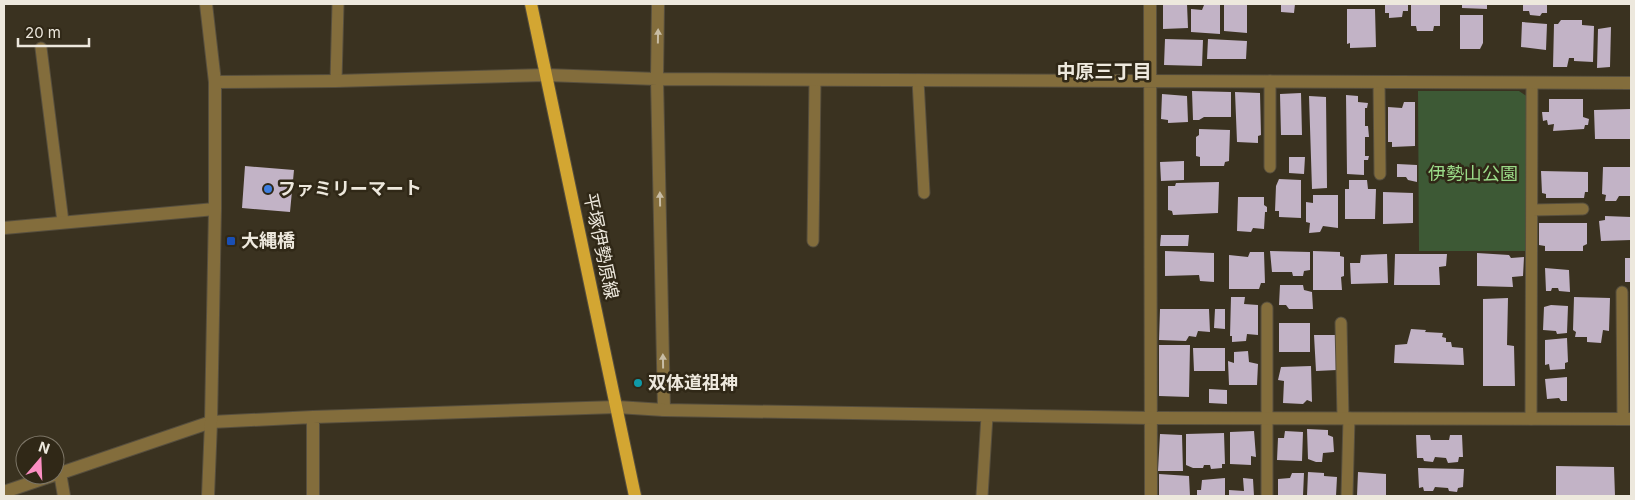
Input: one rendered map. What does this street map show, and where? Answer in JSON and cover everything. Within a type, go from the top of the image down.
[{"type":"main road","name":"平塚伊勢原線","points":[[531,4],[636,496]]},
{"type":"street","points":[[206,4],[215,82],[215,209],[208,496]]},
{"type":"street","points":[[658,4],[657,79],[664,410]]},
{"type":"street","points":[[1150,4],[1151,496]]},
{"type":"street","points":[[215,82],[336,81],[546,75],[657,79],[1631,83]]},
{"type":"street","points":[[4,228],[215,209]]},
{"type":"street","points":[[65,471],[211,422],[313,417],[617,407],[664,410],[1152,418],[1627,419]]},
{"type":"street","points":[[313,417],[313,496]]},
{"type":"street","points":[[4,492],[24,485]]},
{"type":"lane","points":[[336,81],[338,4]]},
{"type":"lane","points":[[41,48],[63,222]]},
{"type":"lane","points":[[813,241],[815,80]]},
{"type":"lane","points":[[918,80],[924,193]]},
{"type":"lane","points":[[1270,81],[1270,167]]},
{"type":"lane","points":[[1378,82],[1380,174]]},
{"type":"lane","points":[[1531,419],[1532,83]]},
{"type":"lane","points":[[1532,210],[1583,209]]},
{"type":"lane","points":[[1622,292],[1627,419]]},
{"type":"lane","points":[[1267,308],[1267,496]]},
{"type":"lane","points":[[1341,323],[1346,418],[1347,496]]},
{"type":"lane","points":[[982,496],[987,416]]},
{"type":"green space","name":"伊勢山公園","points":[[1418,91],[1519,91],[1528,97],[1528,251],[1419,251]]},
{"type":"building","points":[[1163,4],[1187,4],[1188,28],[1163,29]]},
{"type":"building","points":[[1224,4],[1247,4],[1247,33],[1224,31]]},
{"type":"building","points":[[1281,4],[1295,4],[1294,13],[1281,12]]},
{"type":"building","points":[[1385,4],[1408,4],[1408,11],[1403,11],[1402,17],[1389,18],[1389,13],[1385,13]]},
{"type":"building","points":[[1411,4],[1440,5],[1440,26],[1434,26],[1433,31],[1417,31],[1416,26],[1411,26]]},
{"type":"building","points":[[1462,4],[1487,4],[1487,9],[1462,8]]},
{"type":"building","points":[[1523,4],[1547,4],[1547,13],[1542,13],[1540,16],[1530,15],[1529,11],[1523,11]]},
{"type":"building","points":[[1204,5],[1220,5],[1220,34],[1191,32],[1191,9],[1202,10]]},
{"type":"building","points":[[1347,9],[1375,9],[1376,47],[1350,48],[1350,43],[1347,44]]},
{"type":"building","points":[[1460,15],[1483,15],[1483,43],[1480,49],[1460,49]]},
{"type":"building","points":[[1561,20],[1582,20],[1582,25],[1594,26],[1593,62],[1574,61],[1574,58],[1569,58],[1567,67],[1553,67],[1554,24],[1558,24]]},
{"type":"building","points":[[1522,22],[1547,24],[1546,50],[1521,47]]},
{"type":"building","points":[[1611,27],[1610,67],[1597,68],[1598,29]]},
{"type":"building","points":[[1165,39],[1203,40],[1202,66],[1164,65]]},
{"type":"building","points":[[1208,39],[1247,41],[1246,59],[1207,59]]},
{"type":"building","points":[[1192,91],[1231,92],[1231,117],[1204,117],[1199,120],[1193,120]]},
{"type":"building","points":[[1235,92],[1260,93],[1261,135],[1258,136],[1258,143],[1237,142]]},
{"type":"building","points":[[1301,93],[1302,135],[1281,135],[1280,94]]},
{"type":"building","points":[[1162,94],[1187,96],[1188,122],[1168,123],[1168,120],[1161,119]]},
{"type":"building","points":[[1346,95],[1358,96],[1358,102],[1368,103],[1367,108],[1365,108],[1365,126],[1368,126],[1369,137],[1365,137],[1365,156],[1369,156],[1368,160],[1364,160],[1364,175],[1347,174]]},
{"type":"building","points":[[1309,96],[1326,97],[1327,188],[1312,189]]},
{"type":"building","points":[[1549,99],[1583,99],[1583,117],[1589,119],[1588,125],[1585,125],[1584,129],[1553,131],[1554,124],[1548,125],[1547,120],[1543,121],[1542,112],[1549,112]]},
{"type":"building","points":[[1404,102],[1415,102],[1415,146],[1392,147],[1392,142],[1388,142],[1388,107],[1402,108]]},
{"type":"building","points":[[1631,109],[1631,139],[1595,139],[1594,110]]},
{"type":"building","points":[[1199,129],[1230,130],[1229,161],[1225,162],[1224,166],[1200,166],[1200,157],[1196,156],[1196,137],[1199,135]]},
{"type":"building","points":[[1289,157],[1305,157],[1304,174],[1289,173]]},
{"type":"building","points":[[1184,161],[1184,180],[1161,181],[1160,162]]},
{"type":"building","points":[[1397,164],[1417,165],[1417,182],[1408,180],[1406,177],[1397,177]]},
{"type":"building","name":"ファミリーマート","points":[[245,166],[294,170],[290,212],[242,208]]},
{"type":"building","points":[[1603,167],[1631,167],[1631,196],[1619,196],[1616,201],[1605,201],[1606,195],[1602,194]]},
{"type":"building","points":[[1541,171],[1588,172],[1588,192],[1585,192],[1584,198],[1546,198],[1546,194],[1542,193]]},
{"type":"building","points":[[1279,179],[1301,180],[1301,218],[1279,217],[1279,211],[1275,211],[1276,186]]},
{"type":"building","points":[[1349,180],[1367,180],[1368,189],[1376,189],[1375,219],[1345,219],[1345,189],[1349,189]]},
{"type":"building","points":[[1219,182],[1218,213],[1173,215],[1172,211],[1168,210],[1168,186],[1175,186],[1176,183]]},
{"type":"building","points":[[1383,192],[1413,193],[1413,223],[1383,224]]},
{"type":"building","points":[[1313,195],[1338,195],[1338,228],[1323,226],[1320,232],[1309,233],[1310,223],[1306,222],[1306,202],[1313,203]]},
{"type":"building","points":[[1238,197],[1264,197],[1264,205],[1267,207],[1267,212],[1265,212],[1264,229],[1253,228],[1251,232],[1237,231]]},
{"type":"building","points":[[1605,216],[1631,217],[1631,240],[1601,241],[1599,221],[1605,220]]},
{"type":"building","points":[[1539,223],[1587,223],[1587,244],[1583,246],[1583,251],[1545,251],[1545,246],[1539,245]]},
{"type":"building","points":[[1161,235],[1189,235],[1188,246],[1160,246]]},
{"type":"building","points":[[1165,251],[1214,253],[1214,282],[1200,281],[1199,275],[1165,276]]},
{"type":"building","points":[[1270,251],[1310,252],[1310,270],[1304,271],[1303,276],[1293,276],[1292,272],[1272,272]]},
{"type":"building","points":[[1313,251],[1340,252],[1340,256],[1344,257],[1344,276],[1341,277],[1342,290],[1313,290]]},
{"type":"building","points":[[1250,252],[1264,252],[1265,283],[1261,283],[1259,289],[1229,289],[1229,255],[1248,257]]},
{"type":"building","points":[[1477,253],[1509,255],[1511,258],[1524,257],[1523,276],[1512,277],[1513,287],[1477,286]]},
{"type":"building","points":[[1387,254],[1388,283],[1351,284],[1350,263],[1360,263],[1361,255]]},
{"type":"building","points":[[1395,254],[1447,254],[1446,266],[1439,267],[1440,285],[1394,285]]},
{"type":"building","points":[[1625,258],[1631,258],[1631,282],[1625,282]]},
{"type":"building","points":[[1545,268],[1569,270],[1570,292],[1559,291],[1558,288],[1546,291]]},
{"type":"building","points":[[1280,285],[1303,285],[1304,290],[1312,292],[1313,309],[1289,309],[1286,305],[1279,305]]},
{"type":"building","points":[[1231,297],[1245,297],[1244,304],[1258,305],[1258,335],[1247,334],[1246,341],[1232,342],[1232,336],[1230,336]]},
{"type":"building","points":[[1574,297],[1610,298],[1609,331],[1603,330],[1601,343],[1587,342],[1587,337],[1575,337],[1576,332],[1573,330]]},
{"type":"building","points":[[1508,298],[1507,345],[1514,346],[1515,386],[1483,386],[1483,299]]},
{"type":"building","points":[[1551,305],[1568,306],[1567,333],[1557,334],[1556,331],[1543,330],[1544,307]]},
{"type":"building","points":[[1160,309],[1209,309],[1210,332],[1198,331],[1196,337],[1189,336],[1186,341],[1159,340]]},
{"type":"building","points":[[1215,309],[1225,309],[1225,329],[1214,328]]},
{"type":"building","points":[[1279,323],[1310,323],[1310,352],[1279,352]]},
{"type":"building","points":[[1411,329],[1443,333],[1442,337],[1446,338],[1446,342],[1451,342],[1452,347],[1463,348],[1464,365],[1394,363],[1395,345],[1407,344]]},
{"type":"building","points":[[1314,335],[1336,335],[1337,370],[1316,371]]},
{"type":"building","points":[[1567,338],[1568,362],[1565,363],[1565,369],[1550,370],[1549,364],[1545,365],[1545,340]]},
{"type":"building","points":[[1159,345],[1190,345],[1189,397],[1159,396]]},
{"type":"building","points":[[1193,348],[1225,348],[1225,371],[1194,371]]},
{"type":"building","points":[[1248,351],[1249,362],[1258,364],[1257,385],[1229,385],[1228,361],[1234,363],[1234,352]]},
{"type":"building","points":[[1311,366],[1312,402],[1307,400],[1303,404],[1283,403],[1284,381],[1278,380],[1281,367]]},
{"type":"building","points":[[1567,377],[1567,401],[1561,401],[1559,398],[1547,399],[1545,379]]},
{"type":"building","points":[[1209,389],[1227,390],[1227,404],[1209,403]]},
{"type":"building","points":[[1307,429],[1328,430],[1328,435],[1333,437],[1334,452],[1323,453],[1322,462],[1308,459]]},
{"type":"building","points":[[1254,431],[1256,457],[1251,456],[1251,465],[1230,464],[1230,432]]},
{"type":"building","points":[[1285,431],[1303,432],[1302,461],[1277,460],[1278,438],[1284,438]]},
{"type":"building","points":[[1224,433],[1225,464],[1222,464],[1222,468],[1211,469],[1210,465],[1204,465],[1203,468],[1193,468],[1186,465],[1186,434]]},
{"type":"building","points":[[1160,434],[1182,435],[1183,471],[1158,471]]},
{"type":"building","points":[[1416,435],[1430,435],[1431,440],[1449,440],[1450,435],[1462,435],[1463,457],[1459,457],[1458,462],[1448,463],[1446,458],[1435,457],[1433,462],[1417,458]]},
{"type":"building","points":[[1556,466],[1614,467],[1615,496],[1556,496]]},
{"type":"building","points":[[1418,468],[1464,469],[1463,487],[1458,488],[1457,492],[1449,491],[1448,488],[1435,487],[1433,491],[1424,491],[1423,487],[1419,488]]},
{"type":"building","points":[[1308,472],[1324,473],[1324,476],[1337,477],[1336,496],[1307,496]]},
{"type":"building","points":[[1358,472],[1386,474],[1386,496],[1357,496]]},
{"type":"building","points":[[1292,473],[1304,473],[1303,496],[1278,496],[1278,479],[1290,478]]},
{"type":"building","points":[[1159,474],[1189,476],[1190,496],[1159,496]]},
{"type":"building","points":[[1225,478],[1225,496],[1197,496],[1197,490],[1201,490],[1202,480]]},
{"type":"building","points":[[1243,478],[1253,479],[1254,496],[1229,496],[1229,490],[1244,491]]},
{"type":"place","name":"ファミリーマート","points":[[268,189]]},
{"type":"place","name":"大縄橋","points":[[231,241]]},
{"type":"place","name":"双体道祖神","points":[[638,383]]},
{"type":"district","name":"中原三丁目","points":[[1104,71]]}]
